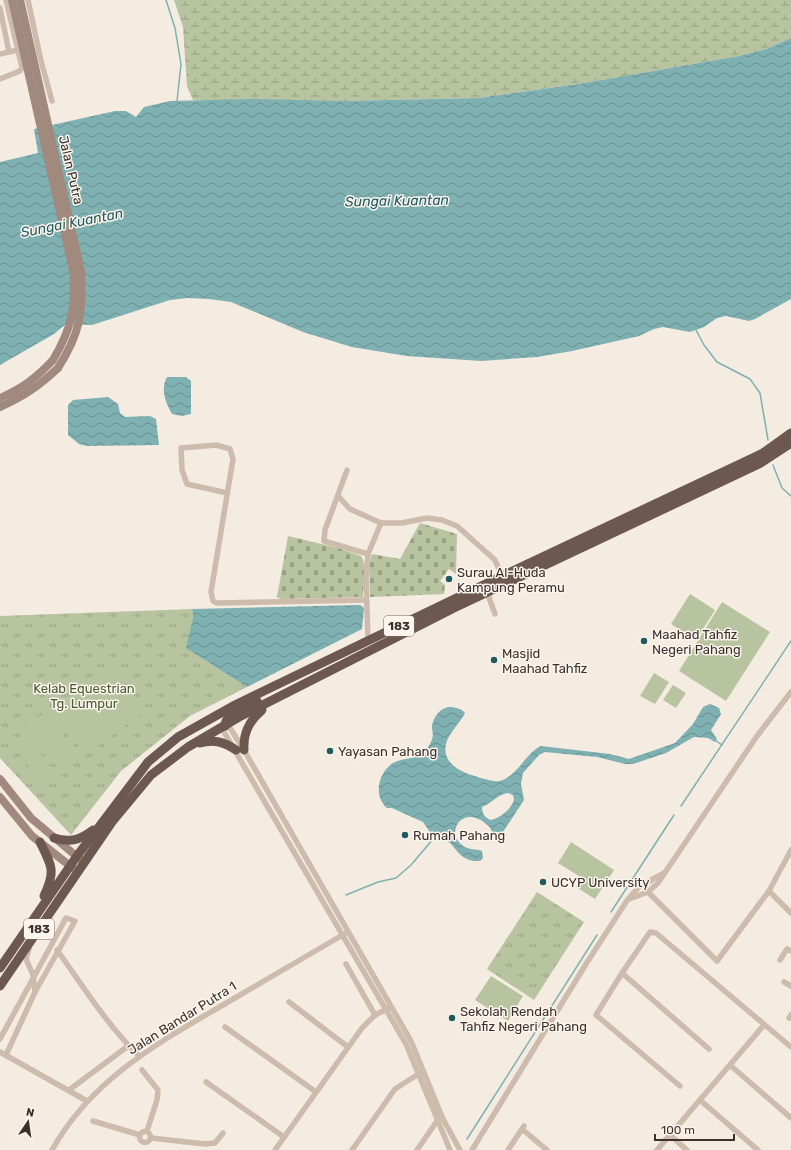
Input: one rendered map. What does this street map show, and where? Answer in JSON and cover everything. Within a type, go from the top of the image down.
[{"type":"highway","name":"183","points":[[0,986],[32,939],[74,869],[77,856],[148,762],[178,737],[235,705],[502,576],[766,456],[780,440],[791,433]]},
{"type":"highway","name":"183","points":[[0,968],[34,919],[74,869],[84,862],[112,822],[150,775],[188,747],[278,698],[487,592],[789,445]]},
{"type":"highway","points":[[142,770],[152,767],[181,742],[211,724],[218,723],[225,726],[225,720],[229,715],[287,685],[293,677]]},
{"type":"highway","points":[[188,747],[214,741],[226,743],[240,750],[249,724],[255,716],[278,698]]},
{"type":"highway","points":[[54,838],[66,842],[75,840],[85,836],[104,820]]},
{"type":"highway","points":[[34,919],[52,878],[50,863],[40,842]]},
{"type":"main road","name":"Jalan Putra","points":[[0,398],[20,389],[36,377],[53,360],[64,342],[72,320],[74,288],[73,270],[12,0]]},
{"type":"main road","name":"Jalan Putra","points":[[0,407],[24,396],[42,383],[58,368],[70,347],[80,320],[82,302],[81,271],[20,0]]},
{"type":"main road","points":[[0,779],[31,818],[84,862]]},
{"type":"main road","points":[[0,797],[32,836],[74,869]]},
{"type":"street","points":[[6,0],[22,67]]},
{"type":"street","points":[[28,0],[41,61],[52,101]]},
{"type":"street","points":[[0,8],[10,52]]},
{"type":"street","points":[[0,54],[18,50]]},
{"type":"street","points":[[22,67],[29,70],[37,68],[41,61]]},
{"type":"street","points":[[0,78],[20,70],[22,67]]},
{"type":"street","points":[[37,68],[46,78]]},
{"type":"street","points":[[227,493],[187,484],[182,470],[181,448],[216,445],[230,448],[233,459],[211,592],[213,601],[224,603],[366,600]]},
{"type":"street","points":[[347,470],[339,497],[325,530],[324,541],[368,554]]},
{"type":"street","points":[[339,497],[350,509],[381,523],[402,523],[427,518],[452,524],[491,555],[502,576]]},
{"type":"street","points":[[368,642],[366,600],[368,554],[381,523]]},
{"type":"street","points":[[487,592],[495,614]]},
{"type":"street","points":[[628,899],[648,892],[658,883],[757,736],[791,692]]},
{"type":"street","points":[[225,726],[230,728],[240,750],[345,933],[389,1008],[411,1041],[443,1119],[460,1150]]},
{"type":"street","points":[[648,892],[716,961],[769,891],[791,850]]},
{"type":"street","points":[[472,1150],[586,964],[628,899],[639,887],[664,873]]},
{"type":"street","points":[[769,891],[791,913]]},
{"type":"street","points":[[0,1039],[66,918],[75,921],[57,950],[3,1054],[70,1090],[87,1101]]},
{"type":"street","points":[[680,1086],[597,1017],[597,1011],[650,932],[653,932],[791,1047]]},
{"type":"street","name":"Jalan Bandar Putra 1","points":[[52,1150],[67,1125],[87,1101],[139,1056],[345,933]]},
{"type":"street","points":[[32,939],[26,959],[33,976],[36,992]]},
{"type":"street","points":[[780,960],[787,949],[791,951]]},
{"type":"street","points":[[57,950],[128,1046],[139,1056]]},
{"type":"street","points":[[346,964],[375,1015]]},
{"type":"street","points":[[622,972],[708,1049]]},
{"type":"street","points":[[784,982],[791,986]]},
{"type":"street","points":[[289,1002],[348,1047]]},
{"type":"street","points":[[275,1150],[362,1028],[375,1015],[389,1008]]},
{"type":"street","points":[[389,1008],[406,1044],[450,1150]]},
{"type":"street","points":[[657,1150],[764,1025]]},
{"type":"street","points":[[225,1027],[316,1092]]},
{"type":"street","points":[[70,1090],[128,1046]]},
{"type":"street","points":[[730,1065],[791,1118]]},
{"type":"street","points":[[142,1070],[158,1090],[157,1100],[147,1131],[151,1138]]},
{"type":"street","points":[[352,1150],[395,1089],[418,1074],[424,1072]]},
{"type":"street","points":[[206,1082],[284,1137]]},
{"type":"street","points":[[700,1100],[758,1150]]},
{"type":"street","points":[[93,1121],[140,1135]]},
{"type":"street","points":[[417,1150],[437,1121]]},
{"type":"street","points":[[508,1150],[523,1128],[547,1150]]},
{"type":"street","points":[[140,1135],[142,1132],[147,1131]]},
{"type":"street","points":[[151,1138],[205,1144],[215,1142],[222,1133]]},
{"type":"street","points":[[140,1135],[140,1139],[144,1142]]},
{"type":"street","points":[[670,1135],[687,1150]]},
{"type":"street","points":[[144,1142],[148,1142],[151,1138]]},
{"type":"street","points":[[143,1150],[144,1142]]},
{"type":"green space","points":[[174,0],[791,0],[791,38],[766,49],[739,56],[578,84],[478,98],[344,101],[193,100],[187,86],[183,27]]},
{"type":"green space","points":[[420,523],[457,534],[456,574],[449,569],[440,581],[445,585],[444,594],[370,597],[369,565],[372,554],[400,559]]},
{"type":"green space","points":[[288,536],[338,548],[361,556],[365,570],[363,597],[281,599],[277,597]]},
{"type":"green space","points":[[690,594],[715,610],[696,640],[671,624]]},
{"type":"green space","points":[[722,602],[770,632],[726,701],[679,671]]},
{"type":"green space","name":"Kelab Equestrian Tg. Lumpur","points":[[192,609],[193,617],[187,648],[247,687],[190,716],[121,771],[71,835],[0,758],[0,616]]},
{"type":"green space","points":[[111,667],[143,713],[85,755],[52,707]]},
{"type":"green space","points":[[654,673],[669,682],[655,704],[640,696]]},
{"type":"green space","points":[[673,685],[686,693],[676,708],[663,700]]},
{"type":"green space","points":[[46,712],[81,759],[61,772],[26,725]]},
{"type":"green space","points":[[27,735],[56,775],[41,784],[13,744]]},
{"type":"green space","points":[[571,842],[614,870],[595,899],[576,887],[582,878],[558,863]]},
{"type":"green space","points":[[537,892],[584,922],[534,1000],[487,969]]},
{"type":"green space","points":[[491,976],[523,996],[508,1021],[475,1000]]},
{"type":"water","name":"Sungai Kuantan","points":[[791,38],[791,299],[755,319],[749,321],[726,316],[717,318],[704,327],[690,332],[663,327],[654,329],[639,336],[572,351],[537,357],[481,361],[407,356],[352,347],[303,332],[231,302],[188,298],[170,300],[92,325],[66,324],[54,334],[0,365],[0,162],[38,153],[34,129],[115,111],[126,111],[136,117],[144,107],[170,101],[251,99],[344,101],[478,98],[578,84],[739,56],[766,49]]},
{"type":"water","points":[[167,377],[186,377],[191,381],[191,414],[182,416],[172,414],[164,392]]},
{"type":"water","points":[[108,397],[118,404],[120,413],[125,417],[150,416],[156,419],[159,445],[87,446],[79,444],[68,435],[68,405],[73,400]]},
{"type":"water","points":[[360,605],[364,608],[362,629],[247,687],[186,648],[193,617],[192,609]]},
{"type":"water","points":[[710,704],[719,708],[721,714],[711,730],[717,739],[715,742],[708,738],[694,737],[666,753],[633,764],[625,764],[597,757],[545,752],[539,755],[523,773],[521,784],[524,800],[503,832],[492,832],[485,823],[476,818],[469,817],[462,819],[458,824],[455,830],[456,836],[460,843],[467,848],[482,851],[483,858],[480,861],[464,858],[447,841],[442,838],[434,838],[423,822],[392,808],[387,808],[380,797],[379,785],[381,778],[388,767],[397,761],[418,756],[425,752],[433,738],[432,727],[434,720],[438,713],[444,708],[452,707],[465,713],[447,740],[446,752],[448,759],[458,769],[464,772],[479,777],[500,781],[514,773],[531,753],[541,746],[610,754],[629,759],[675,743],[693,724],[703,707]],"holes":[[[508,793],[513,795],[514,799],[511,806],[501,815],[490,820],[484,815],[482,807],[504,794]]]},
{"type":"waterway","points":[[166,0],[175,28],[181,64],[177,101]]},
{"type":"waterway","points":[[696,330],[704,345],[717,362],[750,379],[760,393],[768,440]]},
{"type":"waterway","points":[[773,465],[782,488],[791,496]]},
{"type":"waterway","points":[[681,806],[791,641]]},
{"type":"waterway","points":[[715,740],[722,745]]},
{"type":"waterway","points":[[611,912],[674,815]]},
{"type":"waterway","points":[[346,895],[378,882],[396,878],[411,865],[434,838]]},
{"type":"waterway","points":[[467,1139],[597,935]]},
{"type":"place","name":"Surau Al-Huda Kampung Peramu","points":[[449,579]]},
{"type":"place","name":"Maahad Tahfiz Negeri Pahang","points":[[644,641]]},
{"type":"place","name":"Masjid Maahad Tahfiz","points":[[494,660]]},
{"type":"place","name":"Yayasan Pahang","points":[[330,751]]},
{"type":"place","name":"Rumah Pahang","points":[[405,835]]},
{"type":"place","name":"UCYP University","points":[[543,882]]},
{"type":"place","name":"Sekolah Rendah Tahfiz Negeri Pahang","points":[[452,1018]]}]
